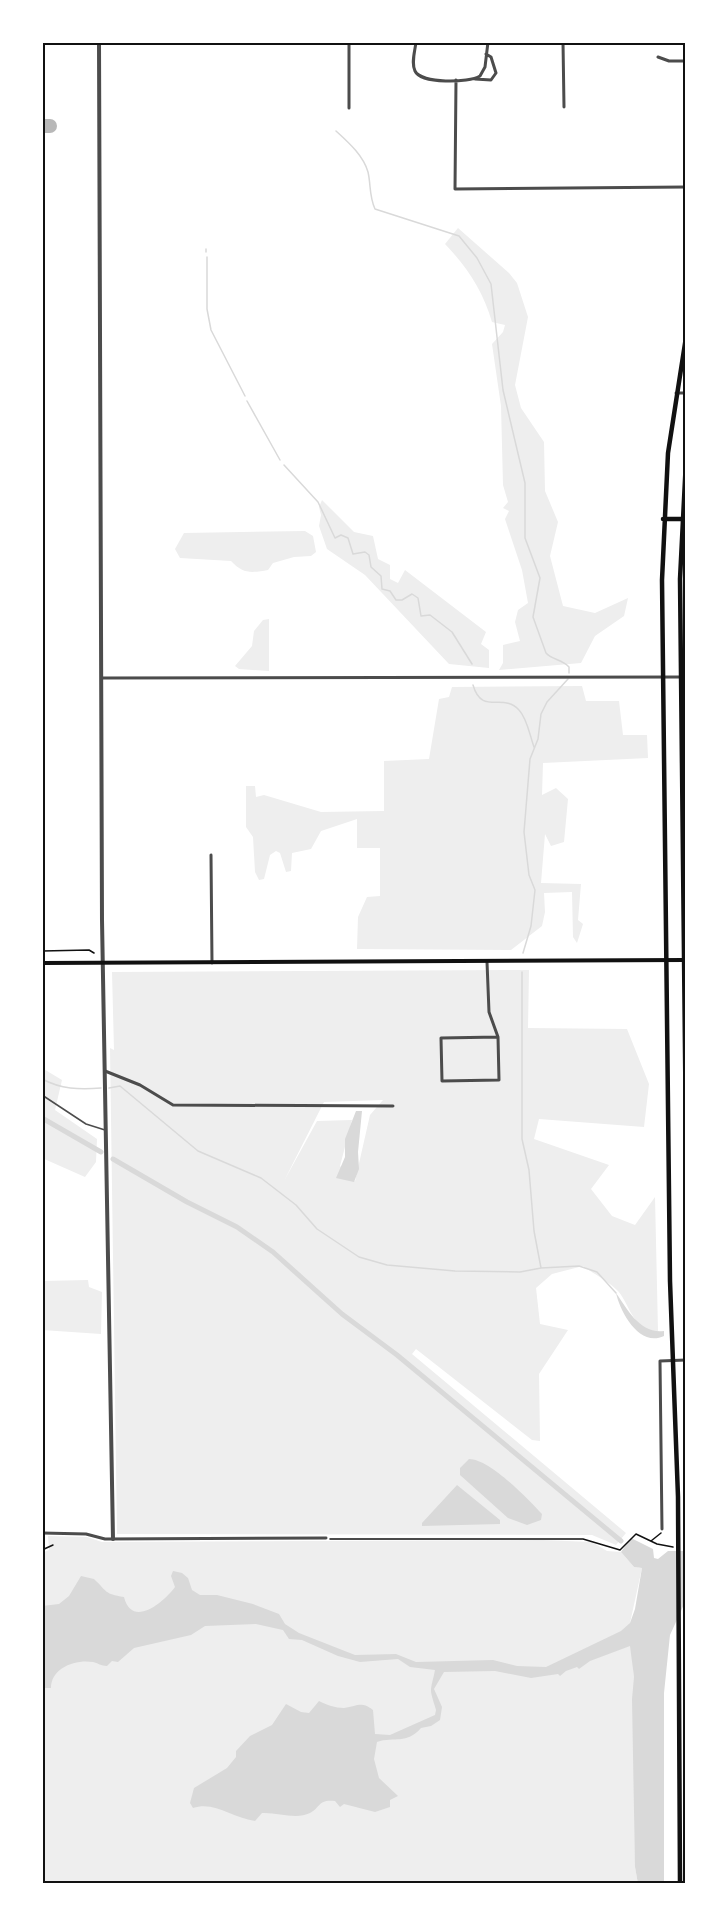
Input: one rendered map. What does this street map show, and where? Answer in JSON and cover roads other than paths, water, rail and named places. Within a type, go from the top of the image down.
[{"type":"highway","points":[[680,1884],[679,1536],[672,1360],[663,519],[676,393],[686,337]]},
{"type":"highway","points":[[686,460],[681,519],[686,1143]]},
{"type":"highway","points":[[663,519],[681,519]]},
{"type":"highway","points":[[686,1412],[686,1602]]},
{"type":"main road","points":[[42,963],[685,960]]},
{"type":"street","points":[[99,42],[103,963],[112,1539]]},
{"type":"street","points":[[349,42],[349,108]]},
{"type":"street","points":[[416,42],[414,64],[419,76],[426,79],[490,80],[496,74],[491,57],[486,54]]},
{"type":"street","points":[[475,79],[483,72],[488,42]]},
{"type":"street","points":[[563,42],[564,107]]},
{"type":"street","points":[[658,57],[669,61],[686,61]]},
{"type":"street","points":[[456,80],[455,189],[686,187]]},
{"type":"street","points":[[676,393],[686,393]]},
{"type":"street","points":[[102,678],[683,677]]},
{"type":"street","points":[[211,855],[212,963]]},
{"type":"street","points":[[487,962],[489,1012],[498,1037],[499,1080],[442,1080],[441,1038],[498,1037]]},
{"type":"street","points":[[105,1071],[140,1085],[172,1105],[393,1106]]},
{"type":"street","points":[[662,1529],[660,1361],[686,1360]]},
{"type":"street","points":[[42,1533],[86,1534],[112,1539],[326,1538]]},
{"type":"lane","points":[[42,1095],[86,1124],[106,1130]]},
{"type":"waterway","points":[[336,131],[363,160],[368,172],[375,209],[459,236],[477,258],[491,284],[503,390],[525,483],[525,538],[540,578],[533,617],[546,653],[566,664],[569,667],[569,673]]},
{"type":"waterway","points":[[207,257],[207,309],[211,330],[245,396]]},
{"type":"waterway","points":[[247,401],[280,460]]},
{"type":"waterway","points":[[284,465],[318,502],[335,538],[341,535],[348,538],[353,554],[365,552],[369,555],[371,567],[381,576],[382,589],[390,591],[396,600],[402,600],[412,594],[418,598],[421,616],[430,615],[452,632],[472,664]]},
{"type":"waterway","points":[[523,953],[531,926],[535,890],[529,875],[524,832],[530,759],[538,739],[541,714],[547,702],[568,679]]},
{"type":"waterway","points":[[473,685],[477,694],[487,702],[513,705],[522,713],[534,747]]},
{"type":"waterway","points":[[522,972],[522,1139],[529,1170],[534,1231],[541,1268]]},
{"type":"waterway","points":[[42,1079],[70,1088],[101,1088]]},
{"type":"waterway","points":[[109,1088],[120,1086],[198,1151],[261,1178],[296,1205],[317,1229],[359,1257],[387,1265],[455,1271],[520,1272],[541,1268],[579,1266],[597,1272],[616,1293]]},
{"type":"waterway","points":[[42,1118],[101,1152]]},
{"type":"waterway","points":[[113,1159],[187,1202],[237,1227],[273,1252],[342,1314],[397,1355],[621,1541]]}]
